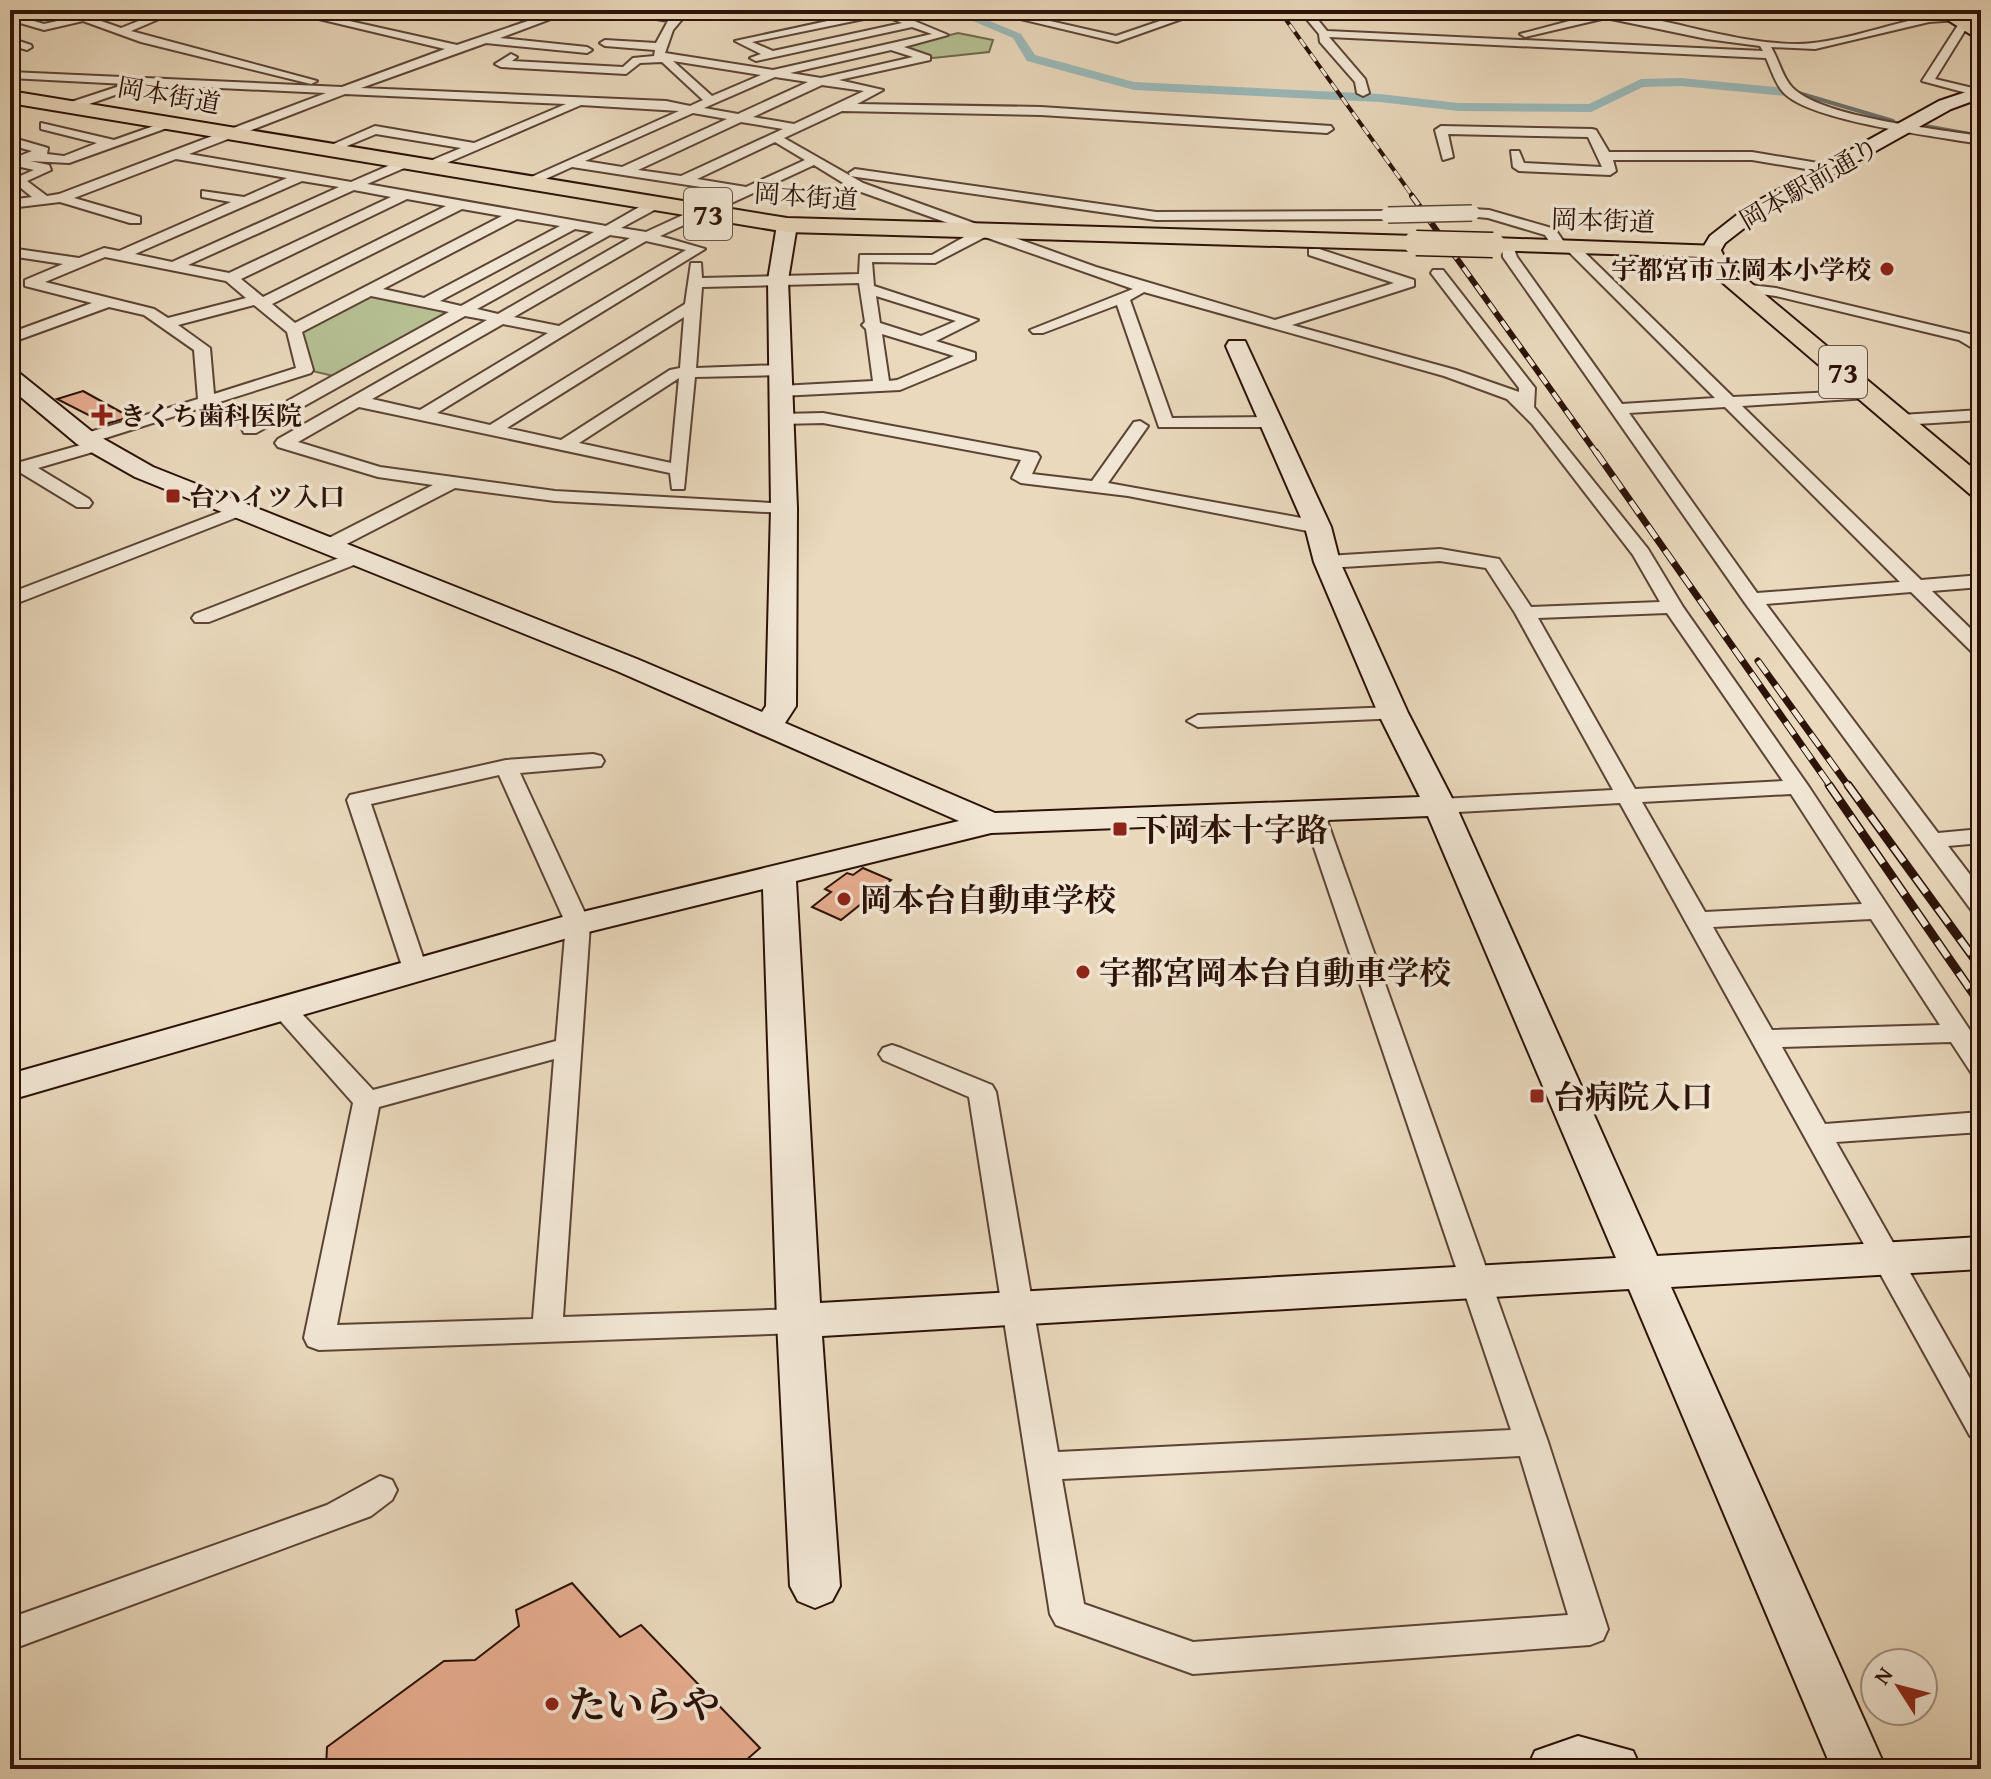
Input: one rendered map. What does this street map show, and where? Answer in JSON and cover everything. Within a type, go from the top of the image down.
[{"type":"main road","name":"岡本街道","points":[[10,97],[787,225],[1711,251]]},
{"type":"main road","name":"岡本駅前通り","points":[[1711,251],[1717,266],[1981,489]]},
{"type":"street","points":[[119,32],[172,10]]},
{"type":"street","points":[[286,10],[454,48]]},
{"type":"street","points":[[10,204],[61,198],[454,48],[566,10]]},
{"type":"street","points":[[610,10],[673,19]]},
{"type":"street","points":[[511,57],[501,64],[626,71],[637,60],[662,49],[673,19],[685,10]]},
{"type":"street","points":[[988,10],[1117,39],[1202,10]]},
{"type":"street","points":[[1304,10],[1324,34],[1324,40],[1361,81],[1363,93]]},
{"type":"street","points":[[1584,10],[1768,50]]},
{"type":"street","points":[[1648,25],[1665,10]]},
{"type":"street","points":[[1879,10],[1959,20]]},
{"type":"street","points":[[525,183],[774,73],[943,35],[884,12],[740,41],[771,54]]},
{"type":"street","points":[[1487,42],[1576,24],[1604,15]]},
{"type":"street","points":[[10,17],[44,27]]},
{"type":"street","points":[[10,34],[84,18],[119,32],[342,91]]},
{"type":"street","points":[[541,19],[569,23]]},
{"type":"street","points":[[1324,34],[1768,50],[1815,46],[1959,20]]},
{"type":"street","points":[[1959,20],[1928,81],[1980,93]]},
{"type":"street","points":[[724,65],[914,23]]},
{"type":"street","points":[[637,32],[662,49],[711,101]]},
{"type":"street","points":[[482,39],[587,50]]},
{"type":"street","points":[[10,41],[27,47]]},
{"type":"street","points":[[605,43],[662,49],[724,65],[877,90],[684,180]]},
{"type":"street","points":[[626,170],[821,81],[926,58],[892,46]]},
{"type":"street","points":[[1768,50],[1788,91],[1800,100],[1849,115],[1981,140]]},
{"type":"street","points":[[712,75],[753,82]]},
{"type":"street","points":[[10,78],[29,76],[449,98],[666,105],[796,128]]},
{"type":"street","points":[[449,98],[483,81]]},
{"type":"street","points":[[69,107],[144,82]]},
{"type":"street","points":[[548,100],[574,86]]},
{"type":"street","name":"岡本駅前通り","points":[[1711,251],[1717,240],[1733,226],[1830,169],[1945,105],[1980,93]]},
{"type":"street","points":[[428,167],[582,102]]},
{"type":"street","points":[[841,107],[1041,111],[1327,129]]},
{"type":"street","points":[[45,126],[115,144],[172,124]]},
{"type":"street","points":[[1447,157],[1441,130],[1590,128],[1610,171],[1519,167],[1515,154]]},
{"type":"street","points":[[326,150],[375,130],[476,147]]},
{"type":"street","points":[[776,138],[858,186],[929,209],[983,232],[1146,288],[1492,386],[1526,406],[1641,553],[1673,607],[1798,787],[1981,1068]]},
{"type":"street","points":[[10,141],[44,151],[16,162],[45,170],[17,180],[44,200]]},
{"type":"street","points":[[31,156],[65,160],[109,143]]},
{"type":"street","points":[[1605,156],[1678,158],[1724,150],[1830,169]]},
{"type":"street","points":[[177,155],[646,236],[698,249]]},
{"type":"street","points":[[784,508],[555,496],[378,472],[284,443],[646,236],[813,161]]},
{"type":"street","points":[[569,162],[749,191]]},
{"type":"street","points":[[174,266],[404,163]]},
{"type":"street","points":[[829,169],[1156,216],[1205,218],[1472,213],[1489,214],[1550,232],[1981,650]]},
{"type":"street","points":[[121,255],[301,177]]},
{"type":"street","points":[[207,194],[246,201]]},
{"type":"street","points":[[231,278],[405,195]]},
{"type":"street","points":[[61,198],[135,220]]},
{"type":"street","points":[[167,323],[259,302],[461,204]]},
{"type":"street","points":[[250,429],[653,205]]},
{"type":"street","points":[[294,330],[516,214]]},
{"type":"street","points":[[428,302],[574,224]]},
{"type":"street","points":[[768,726],[781,706],[784,508],[778,280],[787,225]]},
{"type":"street","points":[[882,388],[870,325],[865,258],[935,259],[983,232]]},
{"type":"street","points":[[1500,245],[1752,599],[1981,906]]},
{"type":"street","points":[[675,503],[698,249]]},
{"type":"street","points":[[424,414],[698,249]]},
{"type":"street","points":[[10,252],[80,262]]},
{"type":"street","points":[[10,285],[30,283],[104,252],[231,278],[294,330],[305,370],[206,401],[17,469]]},
{"type":"street","points":[[1275,325],[1409,283],[1314,252]]},
{"type":"street","points":[[1438,273],[1527,388],[1526,406]]},
{"type":"street","points":[[694,283],[778,280],[866,283],[970,320],[924,340]]},
{"type":"street","points":[[30,283],[149,312],[167,323],[202,348],[206,401]]},
{"type":"street","points":[[1038,330],[1146,288]]},
{"type":"street","points":[[1742,288],[1776,292],[1979,343]]},
{"type":"street","points":[[369,291],[560,331]]},
{"type":"street","points":[[1122,297],[1165,423],[1271,422]]},
{"type":"street","points":[[10,338],[108,302]]},
{"type":"street","points":[[493,430],[692,306]]},
{"type":"street","points":[[565,445],[676,373],[687,371],[882,388],[900,385],[969,356],[870,325]]},
{"type":"street","points":[[1237,346],[1318,527],[1327,562],[1393,713],[1440,806],[1859,1769]]},
{"type":"street","points":[[10,377],[92,442],[144,472],[627,665],[991,823]]},
{"type":"street","points":[[1618,409],[1868,393]]},
{"type":"street","points":[[356,401],[679,470]]},
{"type":"street","points":[[1901,420],[1981,415]]},
{"type":"street","points":[[781,419],[823,418],[857,427],[1031,457],[1021,478],[1097,487],[1318,527]]},
{"type":"street","points":[[1097,487],[1140,426]]},
{"type":"street","points":[[17,469],[83,503]]},
{"type":"street","points":[[328,546],[452,482]]},
{"type":"street","points":[[10,600],[239,510]]},
{"type":"street","points":[[1327,562],[1440,555],[1492,563],[1525,613],[1981,1427]]},
{"type":"street","points":[[202,618],[357,557]]},
{"type":"street","points":[[1752,599],[1981,581]]},
{"type":"street","points":[[1525,613],[1673,607]]},
{"type":"street","points":[[1198,721],[1393,713]]},
{"type":"street","points":[[414,969],[358,800],[506,767],[593,761]]},
{"type":"street","points":[[506,767],[578,924],[547,1330]]},
{"type":"street","points":[[10,1087],[578,924],[991,823],[1313,812],[1798,787]]},
{"type":"street","points":[[892,1054],[982,1092],[1068,1614],[1193,1658],[1590,1629],[1532,1442],[1313,812]]},
{"type":"street","points":[[1934,840],[1981,836]]},
{"type":"street","points":[[779,874],[799,1321],[815,1586]]},
{"type":"street","points":[[1697,920],[1878,911]]},
{"type":"street","points":[[282,1008],[367,1101]]},
{"type":"street","points":[[1764,1039],[1957,1033]]},
{"type":"street","points":[[367,1101],[567,1047]]},
{"type":"street","points":[[367,1101],[319,1338],[799,1321],[1981,1253]]},
{"type":"street","points":[[1818,1134],[1981,1122]]},
{"type":"street","points":[[1046,1466],[1532,1442]]},
{"type":"street","points":[[10,1634],[339,1515],[359,1506],[380,1490]]},
{"type":"street","points":[[1554,1769],[1578,1761],[1614,1769]]},
{"type":"green space","points":[[958,33],[993,40],[989,52],[933,58],[901,47]]},
{"type":"green space","points":[[371,295],[464,314],[346,379],[312,371],[301,331]]},
{"type":"building","points":[[83,391],[130,417],[106,424],[57,399]]},
{"type":"building","name":"岡本台自動車学校","points":[[863,868],[891,880],[841,920],[812,907],[831,892],[825,889],[847,873],[853,875]]},
{"type":"building","name":"たいらや","points":[[572,1583],[620,1637],[641,1625],[760,1748],[736,1769],[326,1769],[327,1747],[444,1661],[475,1660],[519,1626],[516,1610]]},
{"type":"waterway","points":[[953,10],[1017,36],[1031,58],[1134,86],[1380,98],[1458,107],[1591,108],[1641,83],[1681,82],[1786,92]]},
{"type":"waterway","points":[[1795,92],[1893,121]]},
{"type":"waterway","points":[[1925,126],[1981,136]]},
{"type":"railway","points":[[1279,10],[1414,198]]},
{"type":"railway","points":[[1412,196],[1597,454]]},
{"type":"railway","points":[[1596,452],[1831,787]]},
{"type":"railway","points":[[1758,661],[1849,787]]},
{"type":"railway","points":[[1829,785],[1981,1005]]},
{"type":"railway","points":[[1848,785],[1981,968]]},
{"type":"place","name":"宇都宮市立岡本小学校","points":[[1887,269]]},
{"type":"place","name":"きくち歯科医院","points":[[102,415]]},
{"type":"place","name":"台ハイツ入口","points":[[173,496]]},
{"type":"place","name":"下岡本十字路","points":[[1120,829]]},
{"type":"place","name":"岡本台自動車学校","points":[[844,899]]},
{"type":"place","name":"宇都宮岡本台自動車学校","points":[[1083,972]]},
{"type":"place","name":"台病院入口","points":[[1537,1096]]},
{"type":"place","name":"たいらや","points":[[552,1704]]}]
